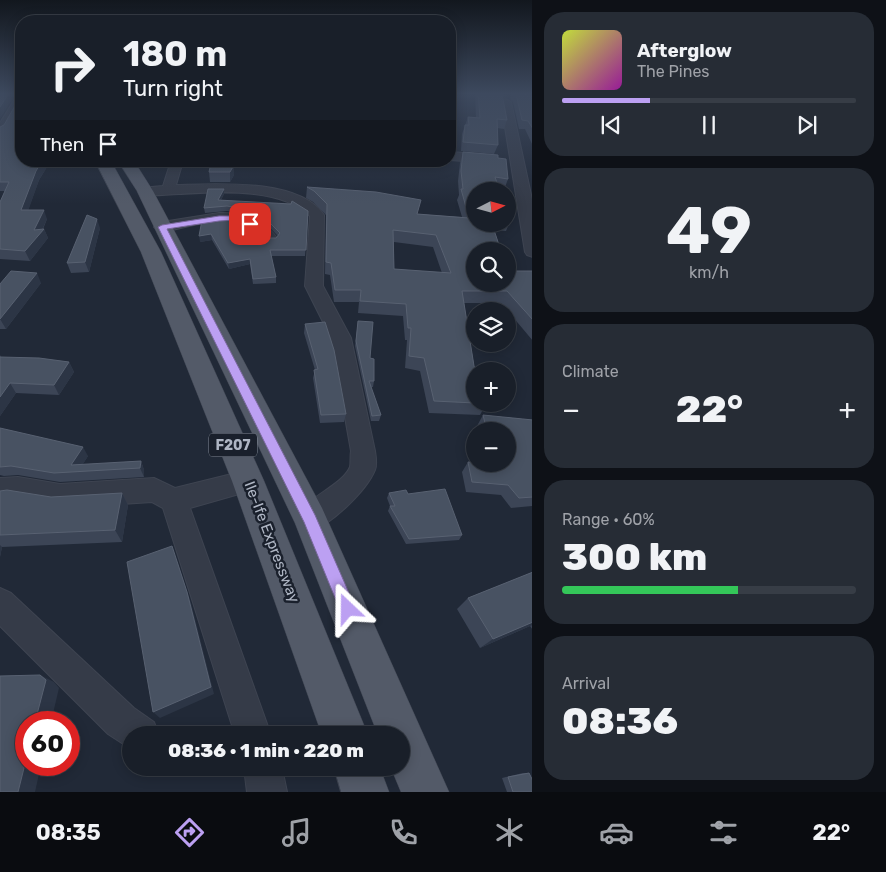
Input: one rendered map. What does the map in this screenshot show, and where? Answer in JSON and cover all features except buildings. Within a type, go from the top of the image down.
[{"type":"main road","name":"Ile-Ife Expressway","points":[[107,167],[151,252],[248,481],[342,726]]},
{"type":"main road","name":"F207","points":[[132,167],[157,191],[162,227],[310,519],[397,726]]},
{"type":"main road","name":"F207","points":[[410,756],[425,792]]},
{"type":"main road","points":[[360,776],[365,792]]},
{"type":"street","points":[[512,130],[532,252]]},
{"type":"street","points":[[456,157],[518,162]]},
{"type":"street","points":[[157,191],[173,167]]},
{"type":"street","points":[[157,191],[242,189],[269,192],[312,206],[317,215],[314,286],[341,338],[363,451],[363,468],[354,482],[310,519]]},
{"type":"street","points":[[162,227],[219,218],[237,218],[250,224],[270,239]]},
{"type":"street","points":[[0,490],[18,489],[60,496],[154,490],[174,500],[248,481]]},
{"type":"street","points":[[174,500],[250,726]]},
{"type":"street","points":[[0,604],[128,726]]},
{"type":"street","points":[[264,776],[267,792]]},
{"type":"route","points":[[250,224],[237,218],[219,218],[162,227],[310,519],[348,609]]}]
